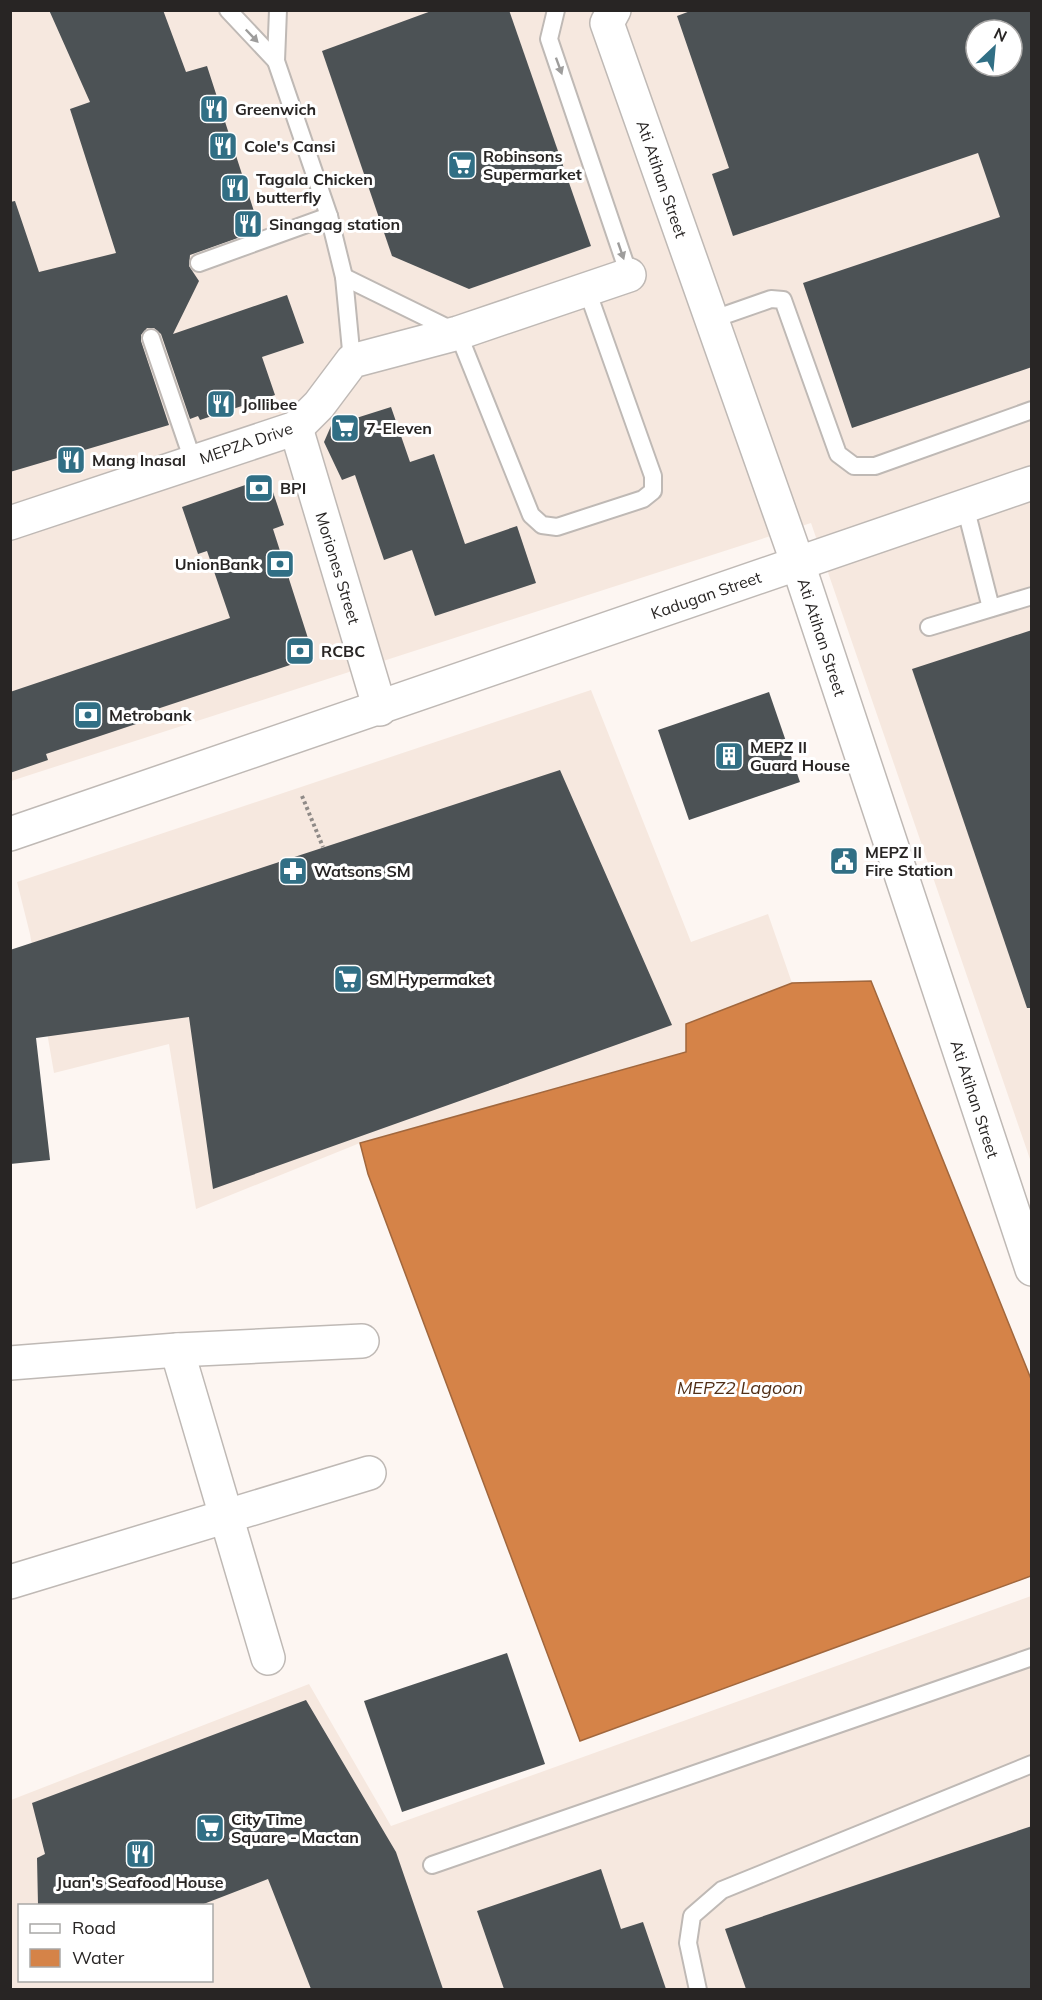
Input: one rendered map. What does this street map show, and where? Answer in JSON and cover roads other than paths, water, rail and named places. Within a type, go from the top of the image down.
[{"type":"street","name":"Ati Atihan Street","points":[[614,10],[607,23],[798,564],[1032,1269]]},
{"type":"street","points":[[352,361],[458,333],[629,275]]},
{"type":"street","name":"MEPZA Drive","points":[[10,522],[296,428],[319,405],[352,361]]},
{"type":"street","name":"Moriones Street","points":[[296,428],[380,709]]},
{"type":"street","name":"Kadugan Street","points":[[380,709],[1032,483]]},
{"type":"street","points":[[10,834],[380,709]]},
{"type":"street","points":[[10,1363],[177,1350],[362,1341]]},
{"type":"street","points":[[177,1350],[268,1658]]},
{"type":"street","points":[[10,1582],[369,1473]]},
{"type":"lane","points":[[228,10],[276,61]]},
{"type":"lane","points":[[278,10],[276,61],[329,216],[344,277],[352,361]]},
{"type":"lane","points":[[556,10],[549,39],[629,275]]},
{"type":"lane","points":[[199,263],[329,216]]},
{"type":"lane","points":[[344,277],[458,333],[531,515],[542,525],[557,527],[643,499],[653,490],[653,476],[587,290]]},
{"type":"lane","points":[[711,320],[771,298],[783,300],[838,454],[854,466],[874,466],[1032,410]]},
{"type":"lane","points":[[151,338],[192,461]]},
{"type":"lane","points":[[965,506],[991,608]]},
{"type":"lane","points":[[929,627],[1032,596]]},
{"type":"lane","points":[[432,1865],[1032,1657]]},
{"type":"lane","points":[[698,1989],[688,1943],[692,1916],[722,1890],[1032,1764]]},
{"type":"water","name":"MEPZ2 Lagoon","points":[[871,981],[1031,1379],[1031,1576],[580,1741],[368,1174],[360,1143],[686,1052],[686,1024],[792,983]]},
{"type":"place","name":"Greenwich","points":[[214,109]]},
{"type":"place","name":"Cole's Cansi","points":[[223,146]]},
{"type":"place","name":"Robinsons Supermarket","points":[[462,165]]},
{"type":"place","name":"Tagala Chicken butterfly","points":[[235,188]]},
{"type":"place","name":"Sinangag station","points":[[248,224]]},
{"type":"place","name":"Jollibee","points":[[221,404]]},
{"type":"place","name":"7-Eleven","points":[[345,428]]},
{"type":"place","name":"Mang Inasal","points":[[71,460]]},
{"type":"place","name":"BPI","points":[[259,488]]},
{"type":"place","name":"UnionBank","points":[[280,564]]},
{"type":"place","name":"RCBC","points":[[300,651]]},
{"type":"place","name":"Metrobank","points":[[88,715]]},
{"type":"place","name":"MEPZ II Guard House","points":[[729,756]]},
{"type":"place","name":"MEPZ II Fire Station","points":[[844,861]]},
{"type":"place","name":"Watsons SM","points":[[293,871]]},
{"type":"place","name":"SM Hypermaket","points":[[348,979]]},
{"type":"place","name":"City Time Square - Mactan","points":[[210,1828]]},
{"type":"place","name":"Juan's Seafood House","points":[[140,1854]]}]
